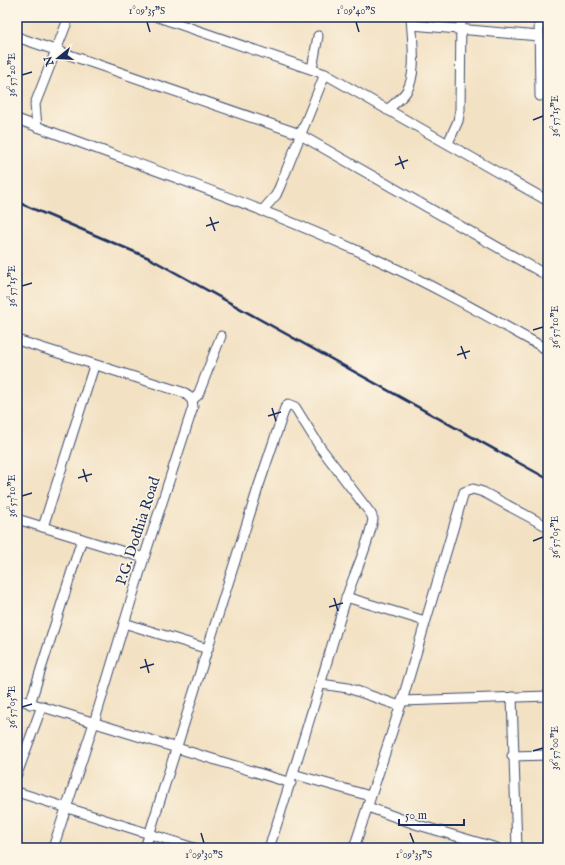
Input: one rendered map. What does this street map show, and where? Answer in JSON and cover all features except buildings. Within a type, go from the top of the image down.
[{"type":"street","points":[[37,127],[36,104],[69,17]]},
{"type":"street","points":[[158,17],[325,74],[548,200]]},
{"type":"street","points":[[448,143],[458,121],[460,110],[461,17]]},
{"type":"street","points":[[539,17],[540,96]]},
{"type":"street","points":[[388,110],[407,91],[412,78],[413,63],[411,21],[461,29],[539,36]]},
{"type":"street","points":[[312,69],[318,36]]},
{"type":"street","points":[[17,37],[300,134],[548,276]]},
{"type":"street","points":[[262,211],[276,195],[325,74]]},
{"type":"street","points":[[17,119],[180,178],[369,255],[453,296],[548,350]]},
{"type":"street","points":[[17,340],[55,351],[94,366],[185,393],[192,400],[198,395],[222,336]]},
{"type":"street","points":[[43,527],[94,366]]},
{"type":"street","name":"P.G. Dodhia Road","points":[[53,848],[94,723],[144,558],[193,407],[192,400]]},
{"type":"street","points":[[145,848],[258,488],[285,408],[288,404],[295,407],[320,447],[372,516],[372,525],[346,597],[292,779],[269,848]]},
{"type":"street","points":[[354,848],[401,704],[464,492],[466,490],[473,489],[484,492],[548,527]]},
{"type":"street","points":[[17,519],[144,558]]},
{"type":"street","points":[[30,704],[82,539]]},
{"type":"street","points":[[346,597],[425,621]]},
{"type":"street","points":[[124,623],[208,649]]},
{"type":"street","points":[[320,684],[348,688],[401,704],[548,696],[548,691]]},
{"type":"street","points":[[512,697],[512,756],[516,848]]},
{"type":"street","points":[[17,699],[133,734],[177,750],[292,779],[370,796]]},
{"type":"street","points":[[17,774],[42,706]]},
{"type":"street","points":[[512,756],[548,755]]},
{"type":"street","points":[[17,792],[194,848]]},
{"type":"street","points":[[368,807],[415,824],[497,848]]},
{"type":"railway","points":[[17,202],[149,258],[548,479]]}]
